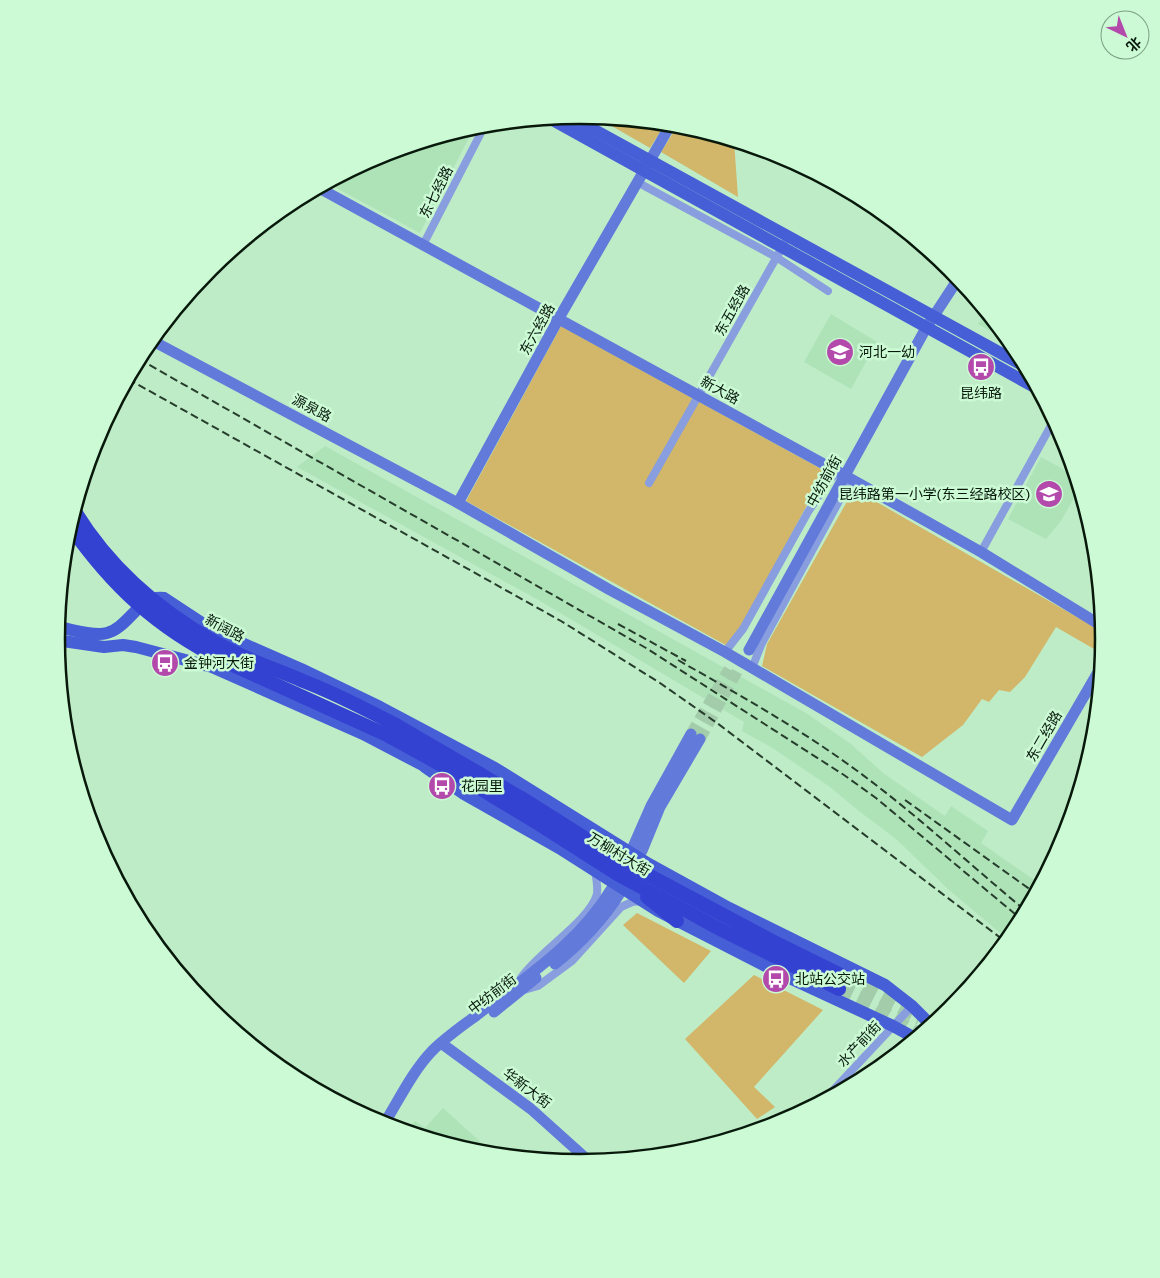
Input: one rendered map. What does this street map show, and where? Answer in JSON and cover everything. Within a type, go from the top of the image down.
[{"type":"highway","name":"新阔路","points":[[80,519],[129,580],[156,604],[186,625],[245,657],[338,696],[392,730]]},
{"type":"highway","points":[[76,534],[110,578],[138,604],[202,650],[224,661],[392,730]]},
{"type":"highway","name":"万柳村大街","points":[[392,730],[523,799],[624,870]]},
{"type":"highway","name":"万柳村大街","points":[[392,730],[436,762],[539,824],[624,870],[720,929],[842,983]]},
{"type":"highway","points":[[624,870],[677,921]]},
{"type":"main road","points":[[580,124],[643,171]]},
{"type":"main road","points":[[561,125],[1026,383]]},
{"type":"main road","points":[[782,247],[934,316],[1012,359]]},
{"type":"main road","points":[[65,628],[105,634],[119,627],[151,599],[164,598],[226,636],[380,707],[495,768],[619,846],[699,892],[885,985],[912,1006],[926,1020]]},
{"type":"main road","points":[[65,641],[104,647],[123,645],[136,647],[212,667],[355,730],[458,782],[504,809],[539,824]]},
{"type":"main road","points":[[454,747],[511,787],[523,799]]},
{"type":"main road","points":[[425,767],[464,794],[531,831],[677,921],[781,974],[909,1035]]},
{"type":"main road","points":[[624,870],[699,892]]},
{"type":"street","name":"东六经路","points":[[458,503],[560,318],[667,132]]},
{"type":"street","name":"东七经路","points":[[423,245],[480,134]]},
{"type":"street","name":"新大路","points":[[326,192],[845,475],[982,552],[1094,621]]},
{"type":"street","points":[[782,247],[828,291]]},
{"type":"street","name":"东五经路","points":[[649,484],[782,247]]},
{"type":"street","name":"中纺前街","points":[[746,648],[926,328],[954,285]]},
{"type":"street","name":"源泉路","points":[[158,344],[458,503],[610,590],[725,652],[1012,820]]},
{"type":"street","points":[[982,552],[1050,428]]},
{"type":"street","points":[[725,652],[743,628],[808,512],[830,479],[845,475]]},
{"type":"street","points":[[752,668],[845,475]]},
{"type":"street","name":"东二经路","points":[[1012,820],[1093,680]]},
{"type":"street","points":[[638,849],[696,737]]},
{"type":"street","points":[[520,987],[533,962],[560,939],[592,904],[596,894],[596,870]]},
{"type":"street","name":"中纺前街","points":[[394,1119],[428,1065],[444,1045],[520,987],[569,954],[605,914],[616,890]]},
{"type":"street","points":[[520,987],[538,986],[572,960],[621,907],[632,902],[643,901]]},
{"type":"street","name":"水产前街","points":[[836,1086],[912,1006]]},
{"type":"street","points":[[388,1117],[421,1065],[444,1045]]},
{"type":"street","name":"华新大街","points":[[444,1045],[531,1109],[581,1154]]},
{"type":"shaded area","points":[[610,125],[661,131],[650,148]]},
{"type":"shaded area","points":[[673,133],[734,148],[738,197],[661,152]]},
{"type":"shaded area","points":[[470,137],[420,233],[334,187],[383,163],[414,151]]},
{"type":"shaded area","name":"河北一幼","points":[[831,314],[877,342],[851,389],[804,362]]},
{"type":"shaded area","points":[[983,317],[995,334],[978,324]]},
{"type":"shaded area","points":[[561,326],[825,471],[731,648],[466,501]]},
{"type":"shaded area","points":[[325,446],[806,713],[851,744],[883,773],[945,816],[951,806],[988,831],[981,843],[1035,880],[1026,897],[1002,934],[949,890],[896,839],[830,787],[771,747],[742,731],[744,722],[540,601],[297,467]]},
{"type":"shaded area","name":"昆纬路第一小学(东三经路校区)","points":[[1041,457],[1061,468],[1069,475],[1075,497],[1061,521],[1046,539],[1008,519]]},
{"type":"shaded area","points":[[854,489],[1095,627],[1095,649],[1056,627],[1025,677],[1010,692],[999,690],[989,702],[982,699],[963,725],[922,757],[762,666],[767,644]]},
{"type":"shaded area","points":[[637,913],[711,951],[684,983],[623,925]]},
{"type":"shaded area","points":[[754,975],[823,1010],[754,1087],[775,1107],[757,1119],[685,1039]]},
{"type":"shaded area","points":[[443,1108],[483,1145],[411,1126],[415,1121],[425,1128]]},
{"type":"tunnel","points":[[700,739],[749,650]]},
{"type":"tunnel","points":[[691,734],[729,669]]},
{"type":"tunnel","points":[[845,977],[920,1018]]},
{"type":"tunnel","points":[[839,989],[872,1005],[914,1031]]},
{"type":"railway","points":[[146,363],[646,648],[844,775],[876,798],[1015,914]]},
{"type":"railway","points":[[133,382],[561,621],[660,683],[717,723],[1000,937]]},
{"type":"railway","points":[[618,624],[686,661]]},
{"type":"railway","points":[[678,660],[791,726],[856,770],[921,821],[1020,906]]},
{"type":"railway","points":[[905,800],[1030,889]]},
{"type":"place","name":"河北一幼","points":[[840,352]]},
{"type":"place","name":"昆纬路","points":[[981,367]]},
{"type":"place","name":"昆纬路第一小学(东三经路校区)","points":[[1049,494]]},
{"type":"place","name":"金钟河大街","points":[[165,663]]},
{"type":"place","name":"花园里","points":[[442,786]]},
{"type":"place","name":"北站公交站","points":[[776,979]]}]
